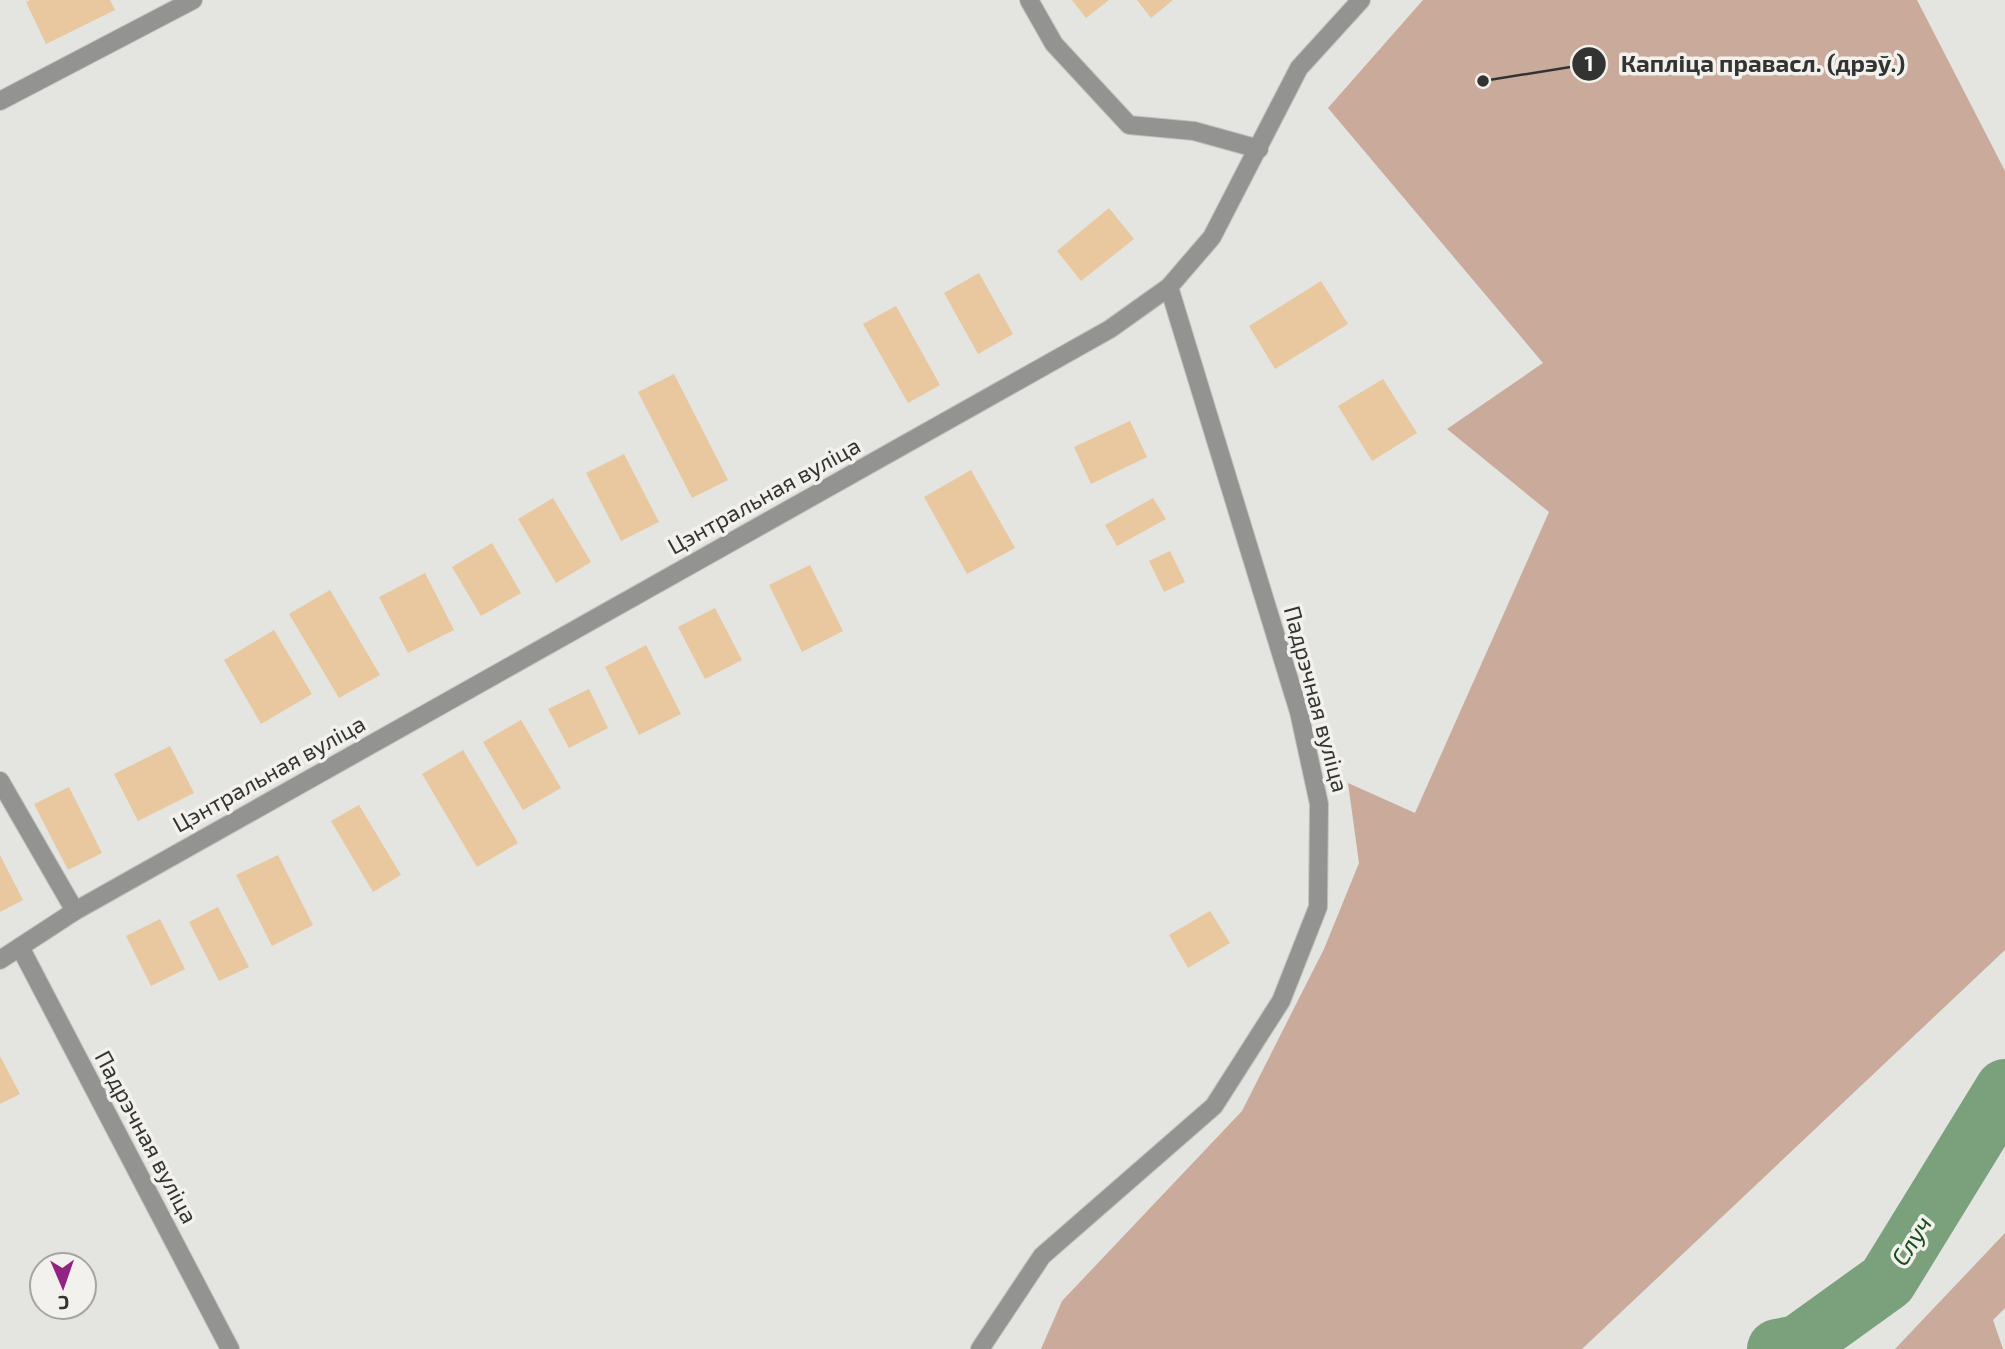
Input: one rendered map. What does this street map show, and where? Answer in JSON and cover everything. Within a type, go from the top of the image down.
[{"type":"street","points":[[0,102],[193,0]]},
{"type":"street","points":[[1029,0],[1054,44],[1129,125],[1194,131],[1259,149]]},
{"type":"street","name":"Цэнтральная вуліца","points":[[0,960],[75,911],[1110,329],[1169,287],[1212,237],[1299,68],[1361,0]]},
{"type":"street","name":"Падрэчная вуліца","points":[[980,1349],[1042,1256],[1214,1106],[1281,1001],[1318,907],[1320,804],[1299,712],[1169,287]]},
{"type":"street","points":[[0,781],[75,911]]},
{"type":"street","name":"Падрэчная вуліца","points":[[20,947],[230,1349]]},
{"type":"shaded area","points":[[1423,0],[1917,0],[2005,171],[2005,950],[1582,1349],[1041,1349],[1062,1301],[1242,1111],[1324,949],[1359,863],[1348,783],[1415,813],[1549,512],[1447,429],[1543,363],[1328,108]]},
{"type":"shaded area","points":[[2005,1233],[2005,1308],[1993,1320],[2003,1349],[1895,1349]]},
{"type":"building","points":[[110,0],[115,10],[46,44],[26,2]]},
{"type":"building","points":[[1072,0],[1109,0],[1086,18]]},
{"type":"building","points":[[1137,0],[1173,0],[1151,18]]},
{"type":"building","points":[[1109,208],[1134,239],[1081,281],[1057,251]]},
{"type":"building","points":[[979,273],[1013,334],[978,354],[944,293]]},
{"type":"building","points":[[1321,281],[1348,324],[1275,369],[1249,326]]},
{"type":"building","points":[[896,306],[940,385],[908,403],[863,324]]},
{"type":"building","points":[[674,374],[728,480],[692,498],[638,392]]},
{"type":"building","points":[[1383,379],[1417,433],[1372,461],[1338,406]]},
{"type":"building","points":[[1130,421],[1147,457],[1091,484],[1074,447]]},
{"type":"building","points":[[624,454],[659,522],[621,541],[586,473]]},
{"type":"building","points":[[971,470],[1015,548],[967,574],[924,497]]},
{"type":"building","points":[[553,498],[591,562],[556,583],[518,519]]},
{"type":"building","points":[[1153,498],[1166,519],[1117,546],[1105,525]]},
{"type":"building","points":[[492,543],[521,593],[481,616],[452,567]]},
{"type":"building","points":[[1170,551],[1185,582],[1164,592],[1149,561]]},
{"type":"building","points":[[810,565],[843,631],[802,652],[769,585]]},
{"type":"building","points":[[425,573],[454,630],[408,653],[379,597]]},
{"type":"building","points":[[330,590],[380,675],[339,698],[289,614]]},
{"type":"building","points":[[715,608],[742,660],[705,679],[678,627]]},
{"type":"building","points":[[274,630],[312,694],[261,724],[224,660]]},
{"type":"building","points":[[646,645],[681,714],[639,735],[605,667]]},
{"type":"building","points":[[589,689],[608,728],[569,748],[548,709]]},
{"type":"building","points":[[521,720],[561,788],[523,810],[483,742]]},
{"type":"building","points":[[170,746],[194,793],[138,821],[114,774]]},
{"type":"building","points":[[463,750],[518,843],[477,867],[422,774]]},
{"type":"building","points":[[69,787],[102,853],[68,870],[34,804]]},
{"type":"building","points":[[359,805],[401,875],[373,892],[331,821]]},
{"type":"building","points":[[0,855],[23,900],[0,912]]},
{"type":"building","points":[[278,855],[313,925],[272,946],[236,875]]},
{"type":"building","points":[[218,907],[249,967],[219,981],[189,922]]},
{"type":"building","points":[[1210,911],[1230,943],[1188,968],[1169,935]]},
{"type":"building","points":[[160,919],[185,969],[151,986],[126,936]]},
{"type":"building","points":[[0,1056],[20,1094],[0,1104]]},
{"type":"waterway","name":"Случ","points":[[1777,1349],[1798,1345],[1887,1281],[2005,1089]]},
{"type":"place","name":"Капліца правасл. (дрэў.)","points":[[1483,81]]}]
